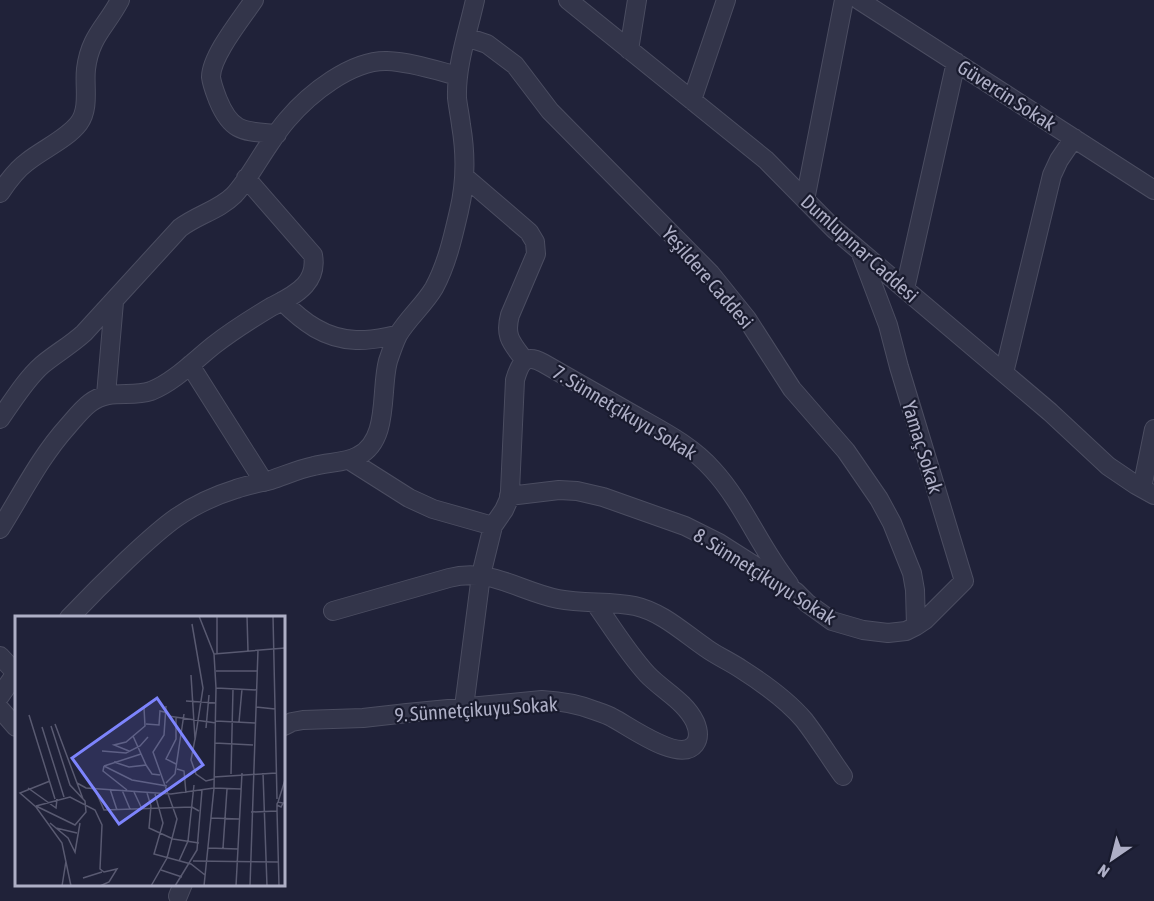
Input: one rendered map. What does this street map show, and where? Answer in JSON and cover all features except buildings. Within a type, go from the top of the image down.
[{"type":"street","points":[[0,193],[23,165],[79,123],[85,106],[86,72],[92,45],[120,0]]},
{"type":"street","points":[[254,0],[218,54],[211,75],[212,83],[224,114],[232,124],[247,131],[277,134]]},
{"type":"street","name":"Dumlupınar Caddesi","points":[[568,0],[766,159],[822,218],[1071,430],[1108,466],[1148,492]]},
{"type":"street","points":[[628,50],[637,0]]},
{"type":"street","points":[[692,100],[726,0]]},
{"type":"street","points":[[805,200],[844,0]]},
{"type":"street","name":"Güvercin Sokak","points":[[859,0],[1154,190]]},
{"type":"street","points":[[71,616],[168,522],[193,506],[237,488],[264,482],[304,468],[349,460],[366,452],[378,435],[388,362],[399,335],[425,302],[440,275],[453,236],[463,192],[464,145],[457,99],[458,76],[466,37],[469,2]]},
{"type":"street","name":"Yeşildere Caddesi","points":[[466,37],[487,44],[516,65],[550,111],[710,273],[747,319],[792,389],[846,451],[879,499],[892,523],[912,573],[916,626]]},
{"type":"street","points":[[0,419],[41,366],[79,338],[180,228],[223,204],[236,193],[277,134],[299,108],[332,80],[369,63],[385,61],[458,76]]},
{"type":"street","points":[[905,289],[956,62]]},
{"type":"street","points":[[1004,373],[1052,175],[1074,138]]},
{"type":"street","points":[[464,707],[481,575],[493,526],[510,496],[514,384],[525,361],[508,335],[507,324],[536,254],[536,242],[528,232],[465,177]]},
{"type":"street","points":[[0,529],[42,458],[89,404],[113,393],[137,394],[165,384],[229,334],[255,316],[298,292],[306,284],[312,273],[313,255],[246,178]]},
{"type":"street","name":"Yamaç Sokak","points":[[860,251],[888,325],[964,581],[916,626]]},
{"type":"street","points":[[282,301],[302,321],[325,334],[357,341],[399,335]]},
{"type":"street","points":[[106,395],[114,302]]},
{"type":"street","name":"7. Sünnetçikuyu Sokak","points":[[525,361],[533,358],[538,360],[695,452],[715,471],[735,496],[774,562],[796,592]]},
{"type":"street","points":[[190,365],[264,482]]},
{"type":"street","points":[[1148,492],[1154,429]]},
{"type":"street","points":[[349,460],[433,509],[493,526]]},
{"type":"street","name":"8. Sünnetçikuyu Sokak","points":[[510,496],[559,490],[577,491],[603,497],[685,526],[719,543],[796,592],[831,621],[863,630],[888,633],[906,631],[916,626]]},
{"type":"street","points":[[333,611],[467,574],[496,578],[558,599],[636,607],[649,611],[738,667],[780,698],[804,721],[843,776]]},
{"type":"street","name":"9. Sünnetçikuyu Sokak","points":[[285,726],[303,720],[363,718],[543,700],[579,705],[611,717],[665,747],[685,750],[691,748],[697,742],[698,735],[688,710],[641,667],[595,603]]},
{"type":"street","points":[[0,656],[15,672]]},
{"type":"street","points":[[0,696],[15,674]]},
{"type":"street","points":[[0,709],[15,726]]}]
